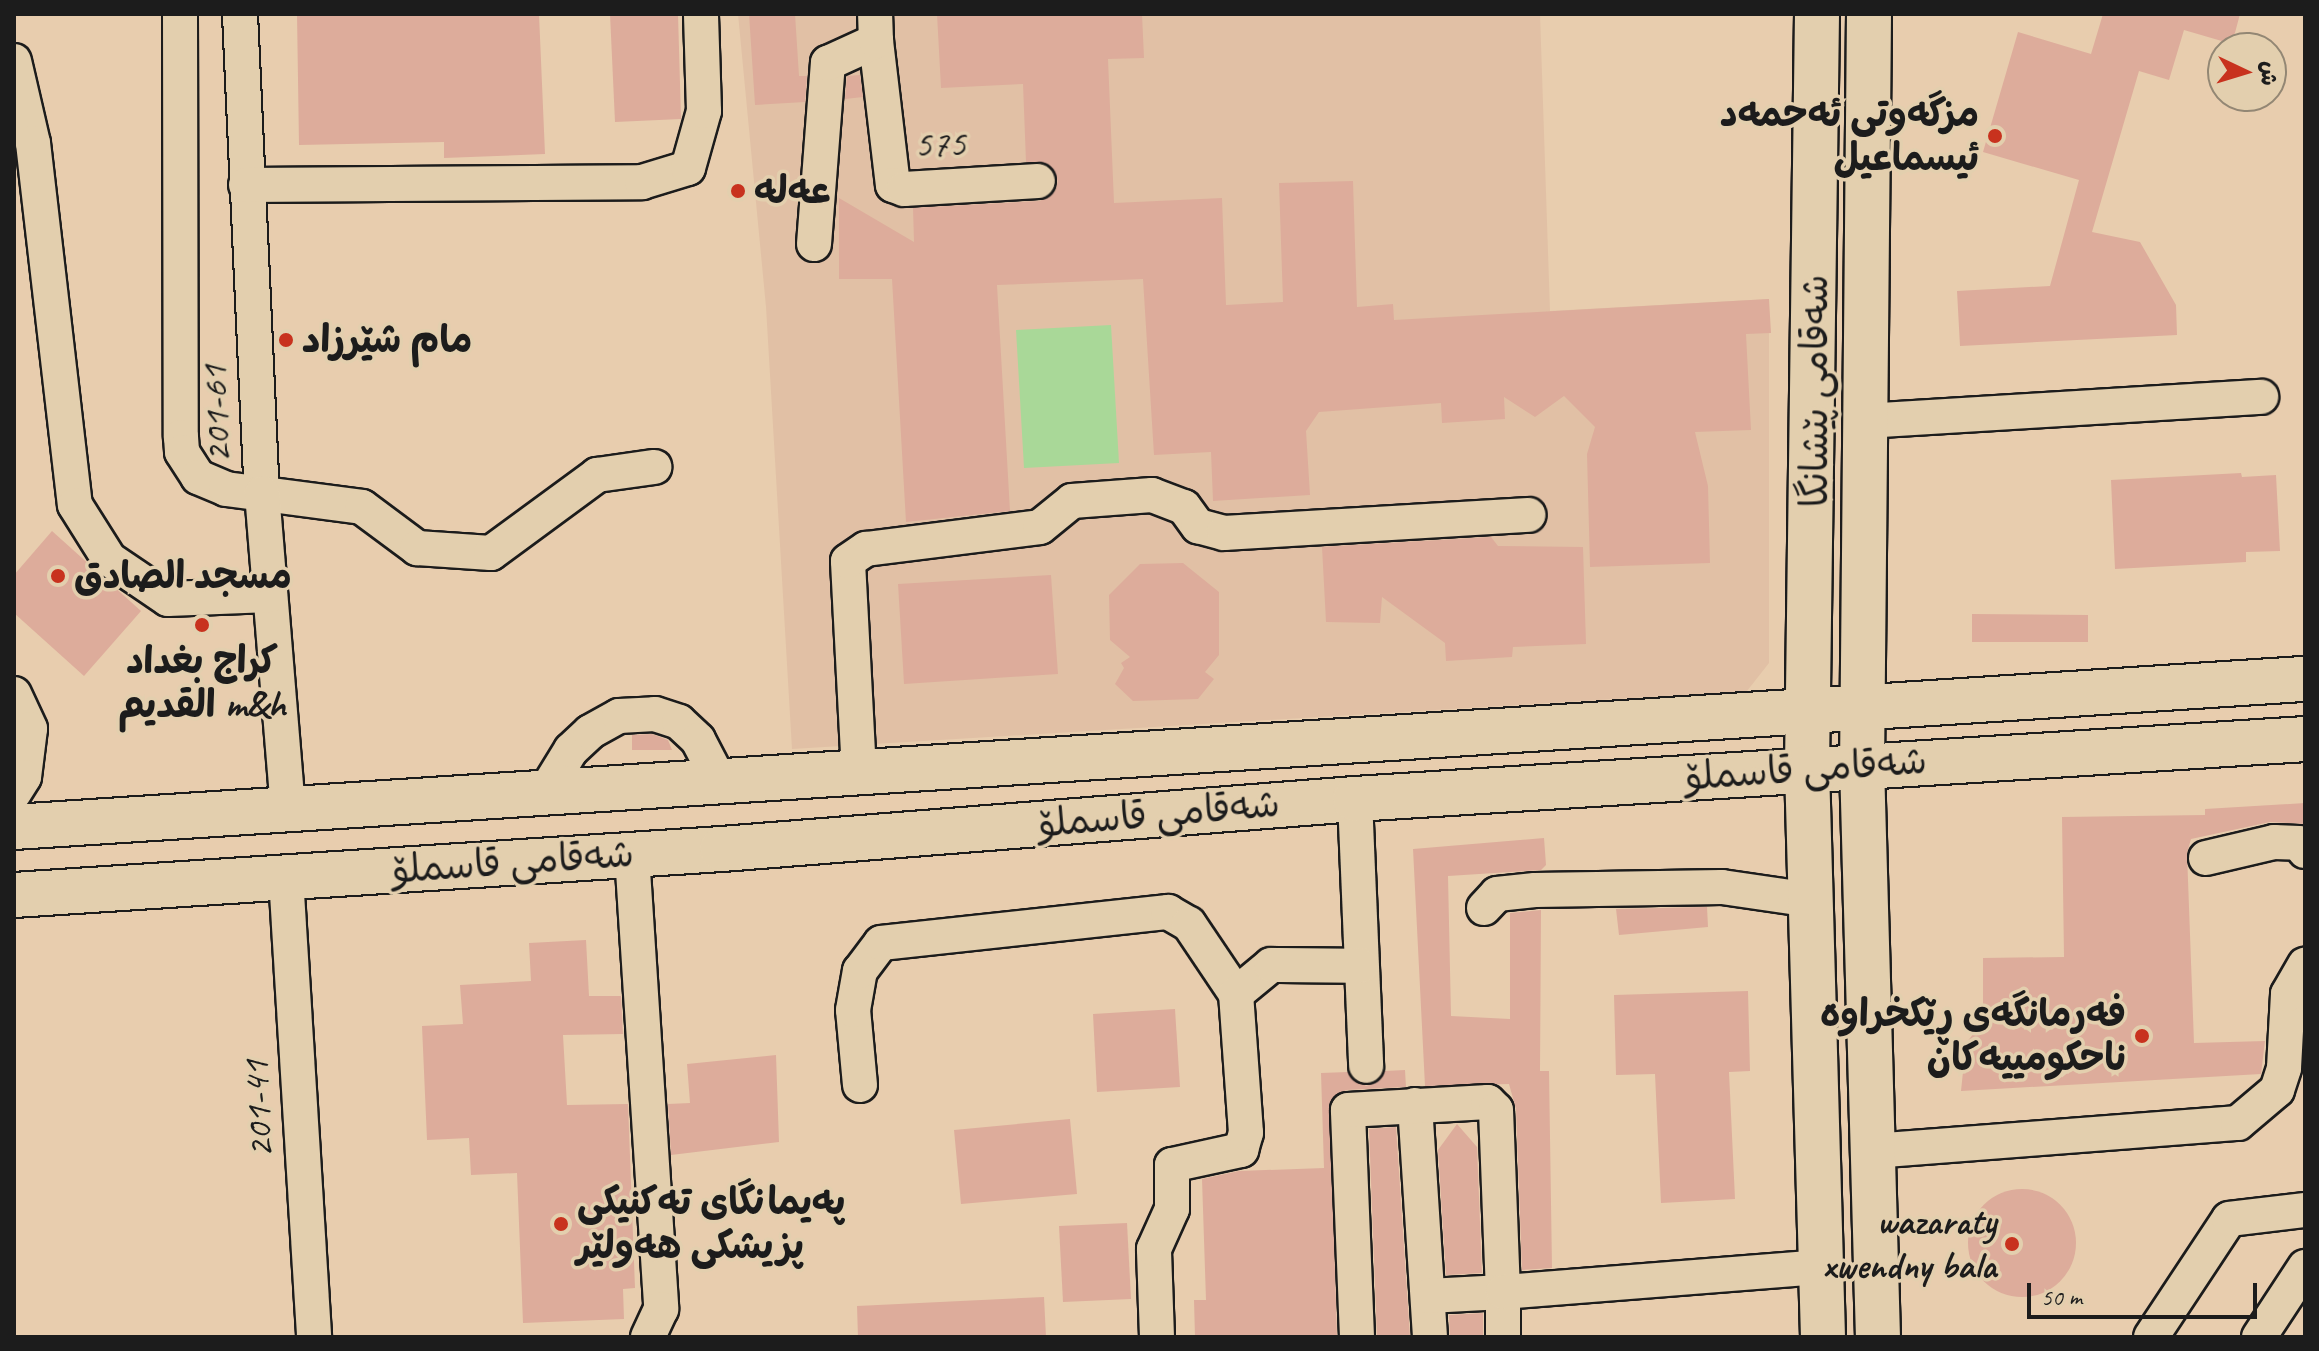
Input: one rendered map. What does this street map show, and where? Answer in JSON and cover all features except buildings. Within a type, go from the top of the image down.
[{"type":"main road","name":"شەقامی پێشانگا","points":[[1817,14],[1814,548],[1807,768],[1823,1337]]},
{"type":"main road","name":"شەقامی پێشانگا","points":[[1869,14],[1862,765],[1878,1337]]},
{"type":"main road","name":"شەقامی قاسملۆ","points":[[14,827],[1807,712],[1863,711],[2305,679]]},
{"type":"main road","name":"شەقامی قاسملۆ","points":[[14,895],[722,849],[1355,799],[1807,768],[2305,739]]},
{"type":"main road","points":[[720,782],[727,815],[722,849]]},
{"type":"street","points":[[180,14],[182,452],[198,477],[212,485],[362,507],[417,548],[491,553],[597,475],[654,467]]},
{"type":"street","name":"201-61","points":[[240,14],[262,493],[288,809]]},
{"type":"street","points":[[246,185],[642,182],[688,168],[704,111],[701,14]]},
{"type":"street","points":[[814,244],[828,63],[876,27]]},
{"type":"street","name":"575","points":[[876,27],[893,185],[904,189],[1038,181]]},
{"type":"street","points":[[14,61],[33,143],[75,505],[109,559],[168,599],[270,595]]},
{"type":"street","points":[[1865,421],[2261,397]]},
{"type":"street","points":[[859,772],[848,561],[866,549],[1040,527],[1072,501],[1152,495],[1184,507],[1198,526],[1224,533],[1528,515]]},
{"type":"street","points":[[14,694],[30,729],[24,777],[14,793]]},
{"type":"street","points":[[544,794],[571,750],[590,732],[619,716],[643,714],[679,722],[698,740],[720,782]]},
{"type":"street","points":[[1355,799],[1366,1066]]},
{"type":"street","points":[[2206,858],[2274,842],[2299,843],[2305,851]]},
{"type":"street","points":[[632,855],[661,1309],[648,1337]]},
{"type":"street","name":"201-41","points":[[286,877],[314,1337]]},
{"type":"street","points":[[1484,908],[1497,894],[1535,890],[1722,887],[1811,900]]},
{"type":"street","points":[[860,1085],[853,1010],[860,971],[881,943],[1168,912],[1189,924],[1236,994],[1246,1133],[1241,1150],[1172,1165],[1172,1209],[1154,1249],[1157,1337]]},
{"type":"street","points":[[1236,994],[1245,981],[1271,965],[1361,966]]},
{"type":"street","points":[[1873,1151],[2238,1123],[2277,1090],[2284,1068],[2288,994],[2305,965]]},
{"type":"street","points":[[1357,1337],[1345,1116],[1348,1110],[1488,1102],[1496,1110],[1503,1337]]},
{"type":"street","points":[[1415,1105],[1430,1337]]},
{"type":"street","points":[[2151,1337],[2229,1219],[2305,1210]]},
{"type":"street","points":[[1428,1296],[1821,1267]]},
{"type":"street","points":[[2259,1337],[2305,1267]]},
{"type":"shaded area","points":[[738,14],[1540,14],[1550,311],[1769,299],[1769,663],[1747,691],[792,749],[766,307]]},
{"type":"green space","points":[[1111,325],[1119,463],[1024,468],[1016,330]]},
{"type":"place","name":"مزگەوتی ئەحمەد ئیسماعیل","points":[[1995,136]]},
{"type":"place","name":"عەلە","points":[[738,191]]},
{"type":"place","name":"مام شێرزاد","points":[[286,340]]},
{"type":"place","name":"مسجد الصادق","points":[[58,576]]},
{"type":"place","name":"كراج بغداد القديم m&h","points":[[202,625]]},
{"type":"place","name":"فەرمانگەی ڕێکخراوە ناحکومییەکان","points":[[2142,1036]]},
{"type":"place","name":"پەیمانگای تەکنیکی پزیشکی هەولێر","points":[[561,1224]]},
{"type":"place","name":"wazaraty xwendny bala","points":[[2012,1244]]}]
